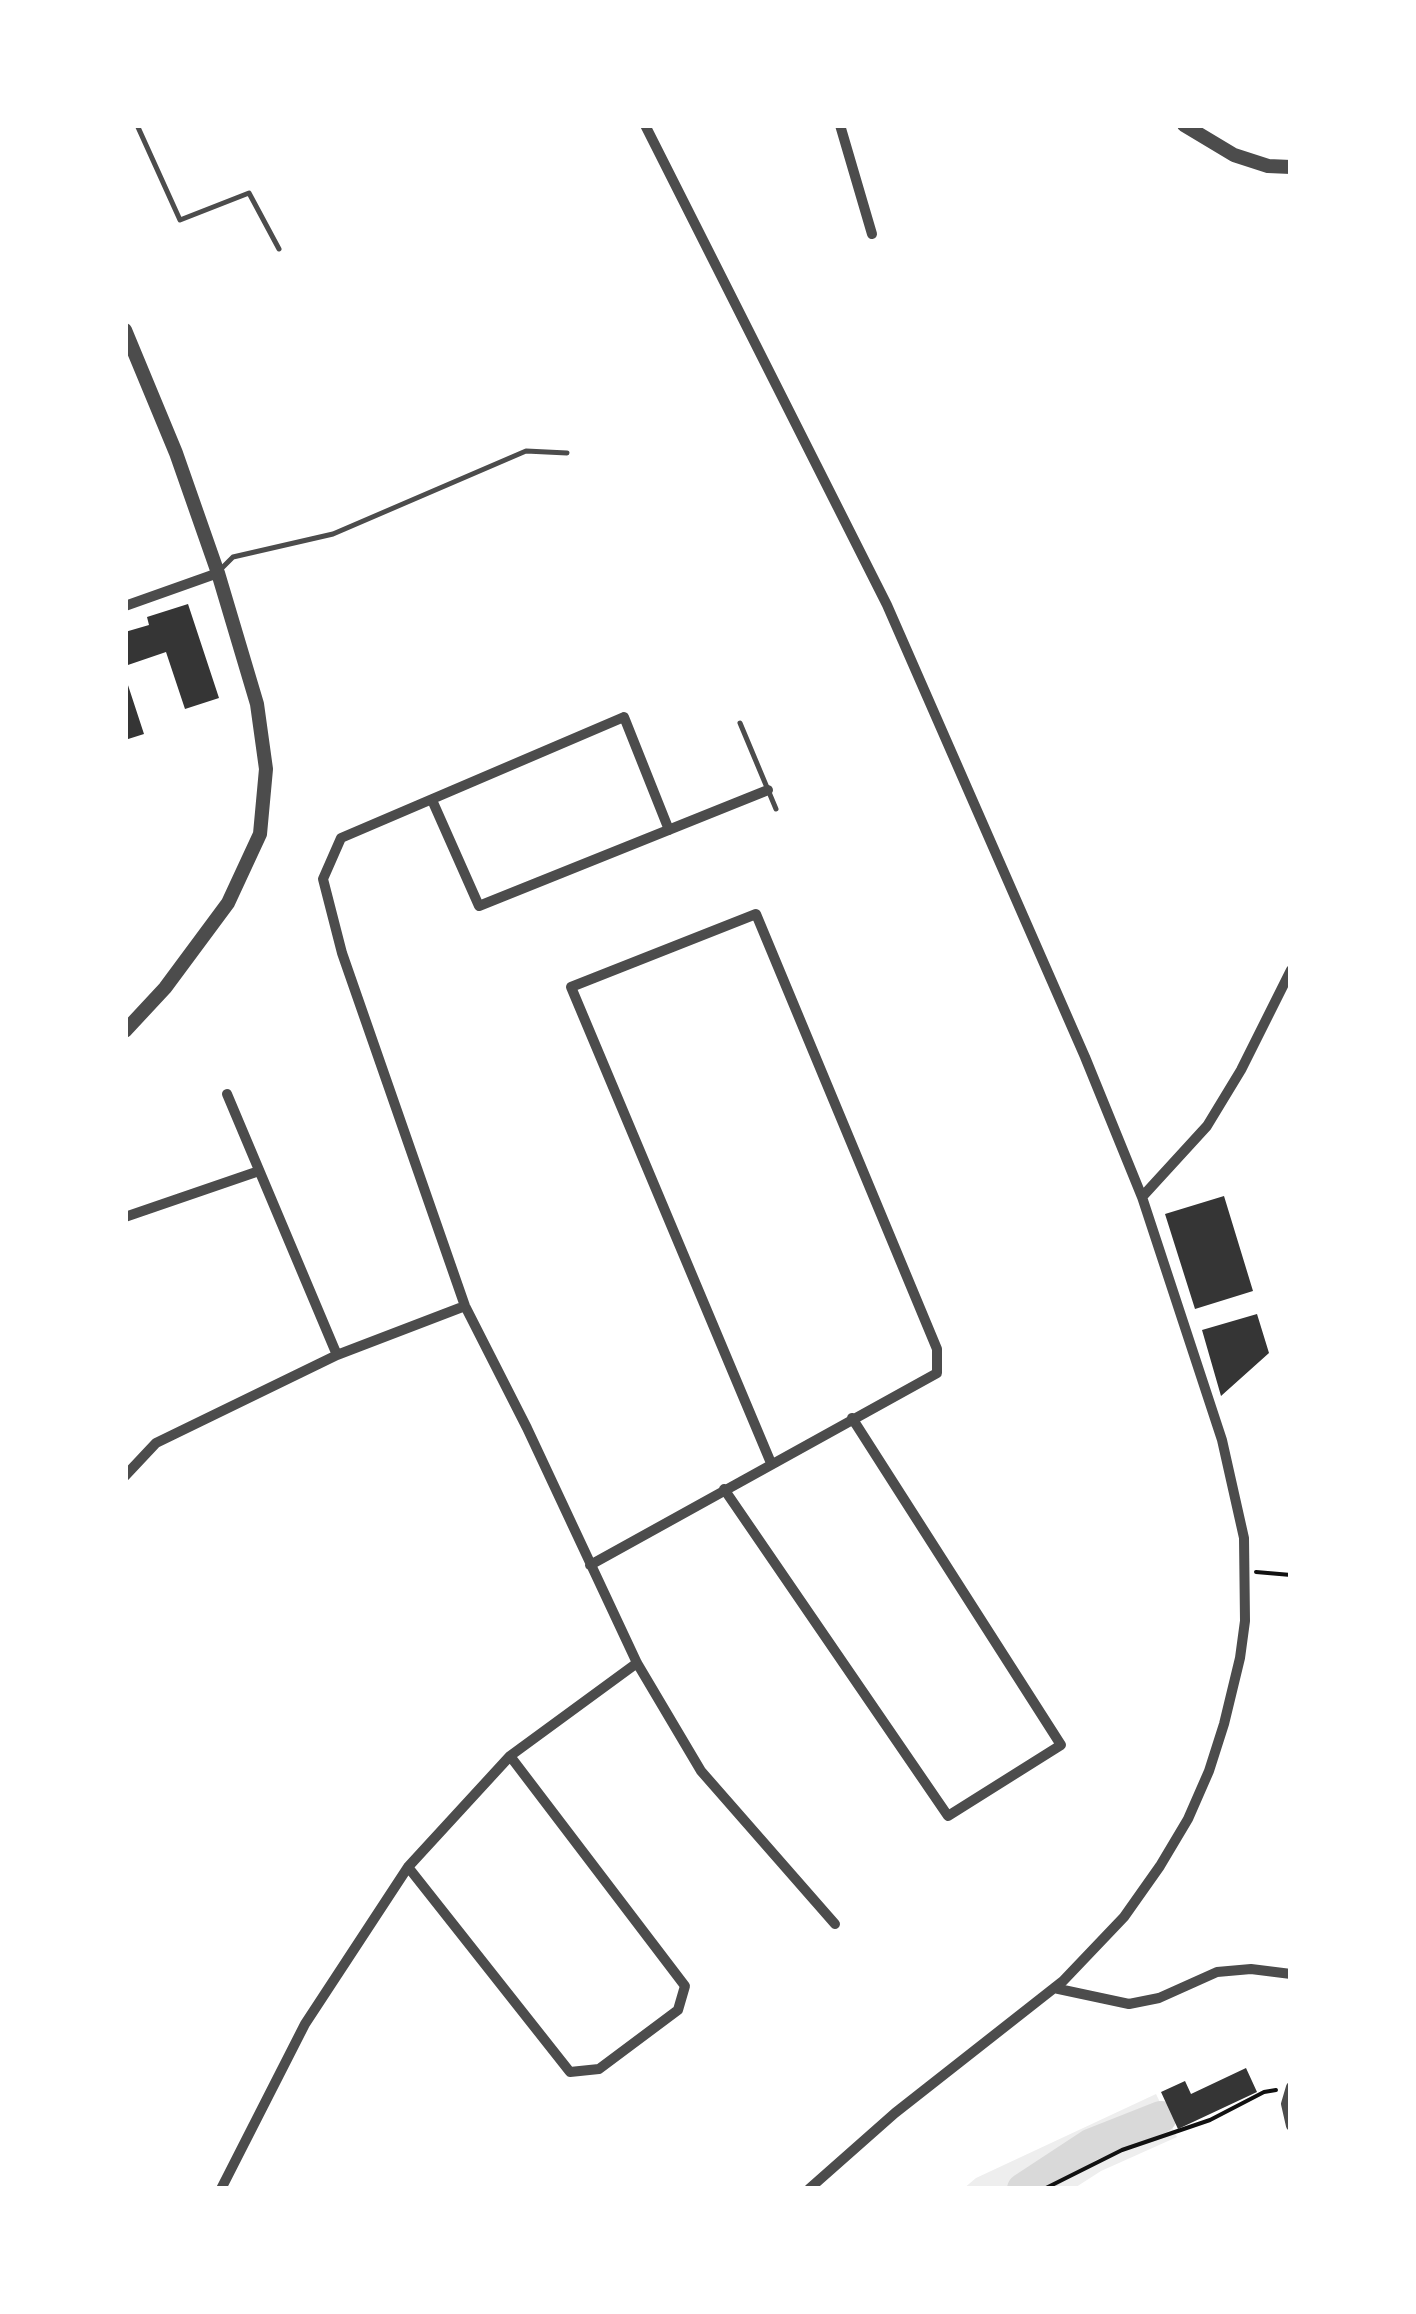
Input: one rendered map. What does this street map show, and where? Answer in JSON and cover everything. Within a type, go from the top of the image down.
[{"type":"street","points":[[645,125],[887,604],[1077,1039],[1142,1196],[1222,1440],[1236,1492],[1246,1571],[1240,1658],[1209,1771],[1188,1820],[1124,1917],[1054,1988],[896,2113],[809,2189]]},
{"type":"street","points":[[840,125],[872,234]]},
{"type":"street","points":[[1184,125],[1234,155],[1268,166],[1291,167]]},
{"type":"street","points":[[125,330],[176,454],[218,573],[257,704],[266,769],[260,834],[228,903],[165,988],[125,1032]]},
{"type":"street","points":[[125,606],[218,573]]},
{"type":"street","points":[[669,830],[624,717],[341,838],[323,879],[342,953],[466,1306],[637,1663],[701,1772],[835,1924]]},
{"type":"street","points":[[432,800],[478,906],[768,790]]},
{"type":"street","points":[[590,1565],[937,1373],[937,1349],[756,914],[571,987],[771,1463]]},
{"type":"street","points":[[1142,1196],[1206,1126],[1241,1070],[1291,970]]},
{"type":"street","points":[[227,1094],[336,1355]]},
{"type":"street","points":[[125,1217],[259,1171]]},
{"type":"street","points":[[125,1476],[156,1442],[336,1355],[466,1306]]},
{"type":"street","points":[[724,1488],[948,1816],[1061,1745],[852,1418]]},
{"type":"street","points":[[221,2189],[305,2024],[408,1867],[510,1756],[637,1663]]},
{"type":"street","points":[[408,1867],[570,2072],[599,2069],[678,2010],[684,1986],[510,1756]]},
{"type":"street","points":[[1054,1988],[1129,2004],[1159,1998],[1217,1972],[1251,1969],[1291,1974]]},
{"type":"street","points":[[1291,2087],[1286,2104],[1291,2126]]},
{"type":"lane","points":[[137,125],[180,220],[249,193],[279,249]]},
{"type":"lane","points":[[218,573],[233,557],[333,534],[526,450],[568,453]]},
{"type":"lane","points":[[740,723],[776,809]]},
{"type":"path","points":[[1246,1571],[1291,1575]]},
{"type":"path","points":[[1044,2189],[1122,2150],[1210,2120],[1264,2092],[1291,2087]]},
{"type":"shaded area","points":[[1156,2094],[1177,2137],[1101,2171],[1073,2189],[963,2189],[976,2178]]},
{"type":"building","points":[[188,604],[219,698],[185,709],[166,652],[125,666],[125,632],[149,625],[147,617]]},
{"type":"building","points":[[125,676],[144,734],[125,740]]},
{"type":"building","points":[[1224,1196],[1253,1291],[1195,1309],[1165,1214]]},
{"type":"building","points":[[1257,1314],[1269,1353],[1221,1396],[1202,1330]]},
{"type":"building","points":[[1246,2068],[1257,2092],[1178,2129],[1161,2092],[1185,2081],[1191,2094]]},
{"type":"waterway","points":[[1023,2189],[1090,2145],[1161,2117]]}]
